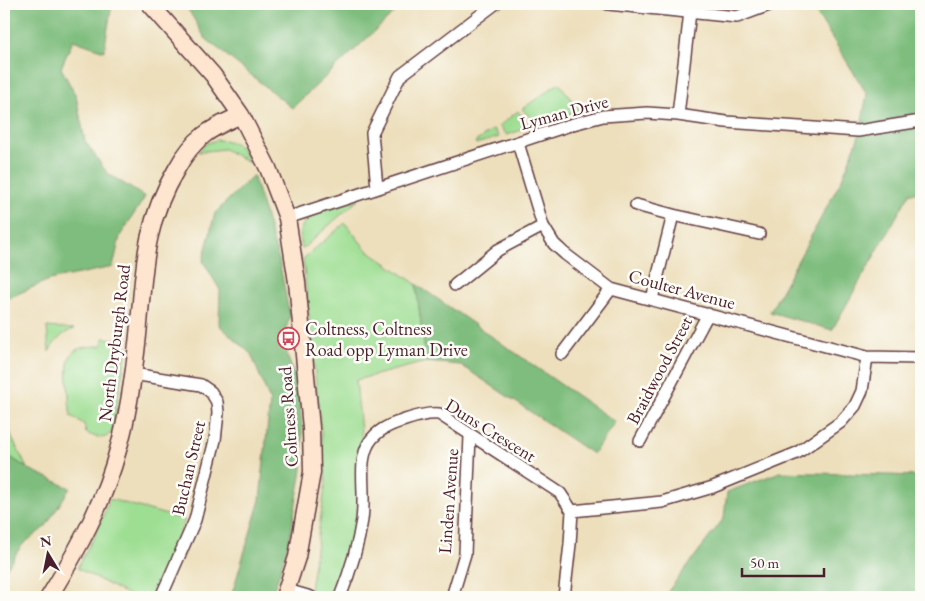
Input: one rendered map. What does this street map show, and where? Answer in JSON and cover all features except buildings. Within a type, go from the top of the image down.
[{"type":"street","name":"Coltness Road","points":[[150,4],[213,75],[241,115],[268,168],[287,218],[300,312],[311,428],[312,472],[297,557],[286,594]]},
{"type":"street","points":[[377,188],[372,133],[400,76],[495,4]]},
{"type":"street","points":[[608,4],[737,17],[772,4]]},
{"type":"street","points":[[678,115],[690,12]]},
{"type":"street","name":"Lyman Drive","points":[[287,218],[573,124],[603,116],[647,112],[726,122],[858,131],[921,121]]},
{"type":"street","name":"North Dryburgh Road","points":[[49,597],[88,528],[110,480],[126,415],[133,374],[146,254],[150,230],[159,204],[170,180],[191,147],[203,135],[217,126],[241,115]]},
{"type":"street","name":"Coulter Avenue","points":[[518,143],[544,226],[554,244],[611,289],[867,357],[921,358]]},
{"type":"street","points":[[636,205],[759,234]]},
{"type":"street","points":[[652,299],[673,215]]},
{"type":"street","points":[[455,285],[498,250],[544,226]]},
{"type":"street","points":[[562,354],[611,289]]},
{"type":"street","name":"Braidwood Street","points":[[640,441],[708,314]]},
{"type":"street","points":[[564,597],[572,511],[662,502],[713,487],[797,454],[841,422],[855,406],[862,391],[867,357]]},
{"type":"street","name":"Buchan Street","points":[[133,374],[201,385],[211,392],[218,408],[215,440],[195,520],[160,597]]},
{"type":"street","name":"Duns Crescent","points":[[340,597],[352,567],[362,518],[364,453],[371,438],[384,428],[428,413],[439,414],[560,493],[572,511]]},
{"type":"street","name":"Linden Avenue","points":[[452,597],[465,554],[470,436]]},
{"type":"street","points":[[286,594],[311,597]]},
{"type":"green space","points":[[4,4],[112,4],[104,51],[73,40],[61,68],[76,96],[85,141],[107,173],[145,197],[120,236],[113,267],[49,280],[4,300]]},
{"type":"green space","points":[[185,4],[404,4],[292,108],[205,38]]},
{"type":"green space","points":[[811,4],[921,4],[921,193],[910,193],[832,330],[770,312],[842,179],[859,136],[867,94]]},
{"type":"green space","points":[[559,83],[580,111],[536,124],[522,109]]},
{"type":"green space","points":[[518,111],[530,127],[507,135],[499,126]]},
{"type":"green space","points":[[494,129],[499,137],[476,144],[475,142]]},
{"type":"green space","points":[[217,140],[230,141],[238,145],[250,163],[224,149],[198,152],[207,143]]},
{"type":"green space","points":[[253,175],[279,260],[290,317],[286,328],[287,356],[298,383],[302,429],[302,470],[289,542],[276,584],[268,597],[231,597],[260,500],[270,401],[251,354],[219,325],[220,290],[203,261],[215,213]]},
{"type":"green space","points":[[359,199],[302,249],[300,231],[307,220],[328,208]]},
{"type":"green space","points":[[345,223],[366,249],[416,284],[426,362],[356,380],[362,442],[359,450],[357,520],[350,555],[337,588],[321,594],[310,590],[326,481],[303,259]]},
{"type":"green space","points":[[416,284],[615,422],[593,454],[461,365],[426,362]]},
{"type":"green space","points":[[47,327],[74,329],[59,338],[49,352]]},
{"type":"green space","points":[[103,338],[122,340],[127,348],[112,431],[106,437],[100,438],[86,433],[84,424],[71,416],[68,365],[72,353],[91,346],[102,346]]},
{"type":"green space","points":[[4,406],[12,438],[27,468],[4,453]]},
{"type":"green space","points":[[4,453],[27,468],[70,488],[46,526],[22,545],[4,572]]},
{"type":"green space","points":[[780,472],[921,476],[921,597],[830,597],[826,594],[666,594],[724,518],[727,492]]},
{"type":"green space","points":[[110,499],[185,520],[166,569],[150,597],[132,597],[77,568],[95,535]]},
{"type":"place","name":"Coltness, Coltness Road opp Lyman Drive","points":[[289,338]]}]
